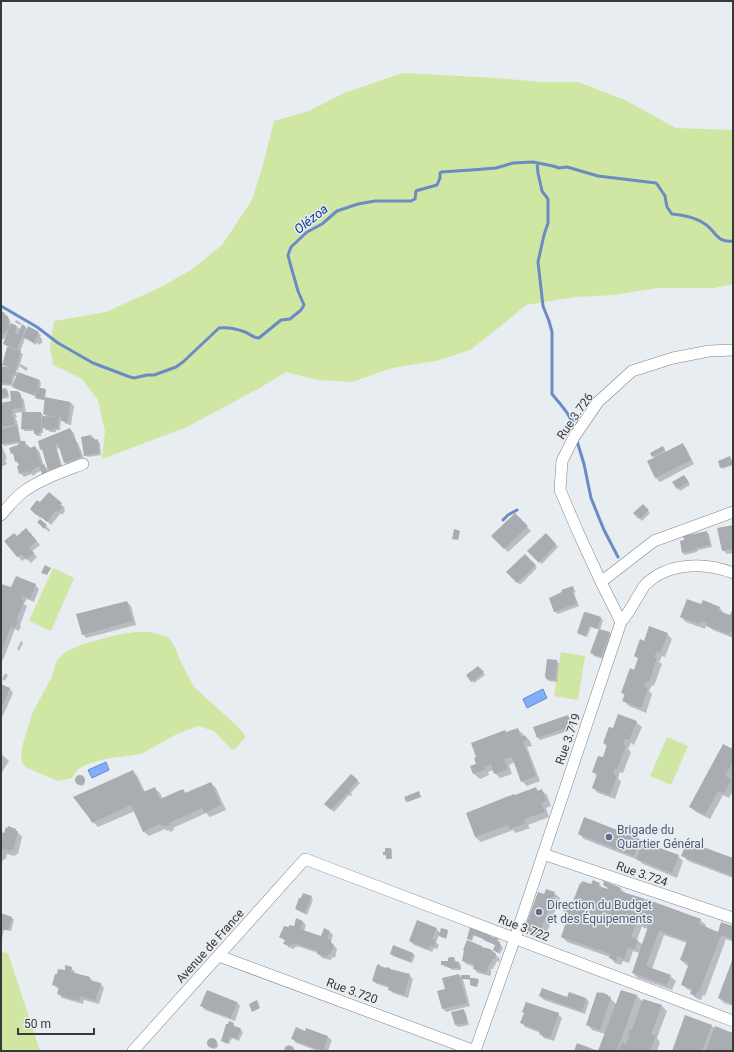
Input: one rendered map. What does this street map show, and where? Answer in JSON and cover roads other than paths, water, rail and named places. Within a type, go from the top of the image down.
[{"type":"street","name":"Rue 3.726","points":[[601,582],[560,490],[562,461],[574,437],[598,402],[632,371],[673,358],[709,351],[733,350]]},
{"type":"street","points":[[1,515],[22,493],[33,486],[45,479],[83,464]]},
{"type":"street","points":[[621,622],[601,582],[654,541],[733,512]]},
{"type":"street","name":"Rue 3.719","points":[[475,1051],[515,938],[621,622],[645,586],[661,574],[676,568],[694,565],[712,567],[733,573]]},
{"type":"street","name":"Rue 3.724","points":[[543,854],[733,918]]},
{"type":"street","name":"Rue 3.722","points":[[305,859],[733,1021]]},
{"type":"street","name":"Avenue de France","points":[[133,1051],[305,859]]},
{"type":"street","name":"Rue 3.720","points":[[219,956],[475,1051]]},
{"type":"water","points":[[543,689],[547,698],[527,708],[523,699]]},
{"type":"water","points":[[106,762],[109,770],[92,778],[88,770]]},
{"type":"waterway","name":"Olézoa","points":[[1,306],[37,327],[58,343],[93,363],[134,378],[154,375],[176,367],[183,362],[219,328],[239,330],[259,338],[281,320],[290,319],[301,310],[304,305],[298,291],[288,255],[291,247],[307,232],[322,224],[337,211],[358,204],[375,201],[411,201],[415,199],[416,191],[437,185],[441,172],[496,168],[513,163],[533,162],[559,168],[567,167],[598,176],[656,183],[665,196],[667,207],[672,214],[693,218],[705,224],[723,240],[733,241]]},
{"type":"waterway","points":[[537,163],[542,191],[548,199],[548,223],[538,262],[543,306],[552,332],[552,394],[569,416],[575,431]]},
{"type":"waterway","points":[[573,430],[570,424],[571,420],[579,420]]},
{"type":"waterway","points":[[577,441],[584,464],[591,498],[604,530],[618,557]]},
{"type":"waterway","points":[[503,520],[517,510]]},
{"type":"place","name":"Brigade du Quartier Général","points":[[609,837]]},
{"type":"place","name":"Direction du Budget et des Équipements","points":[[539,912]]}]
